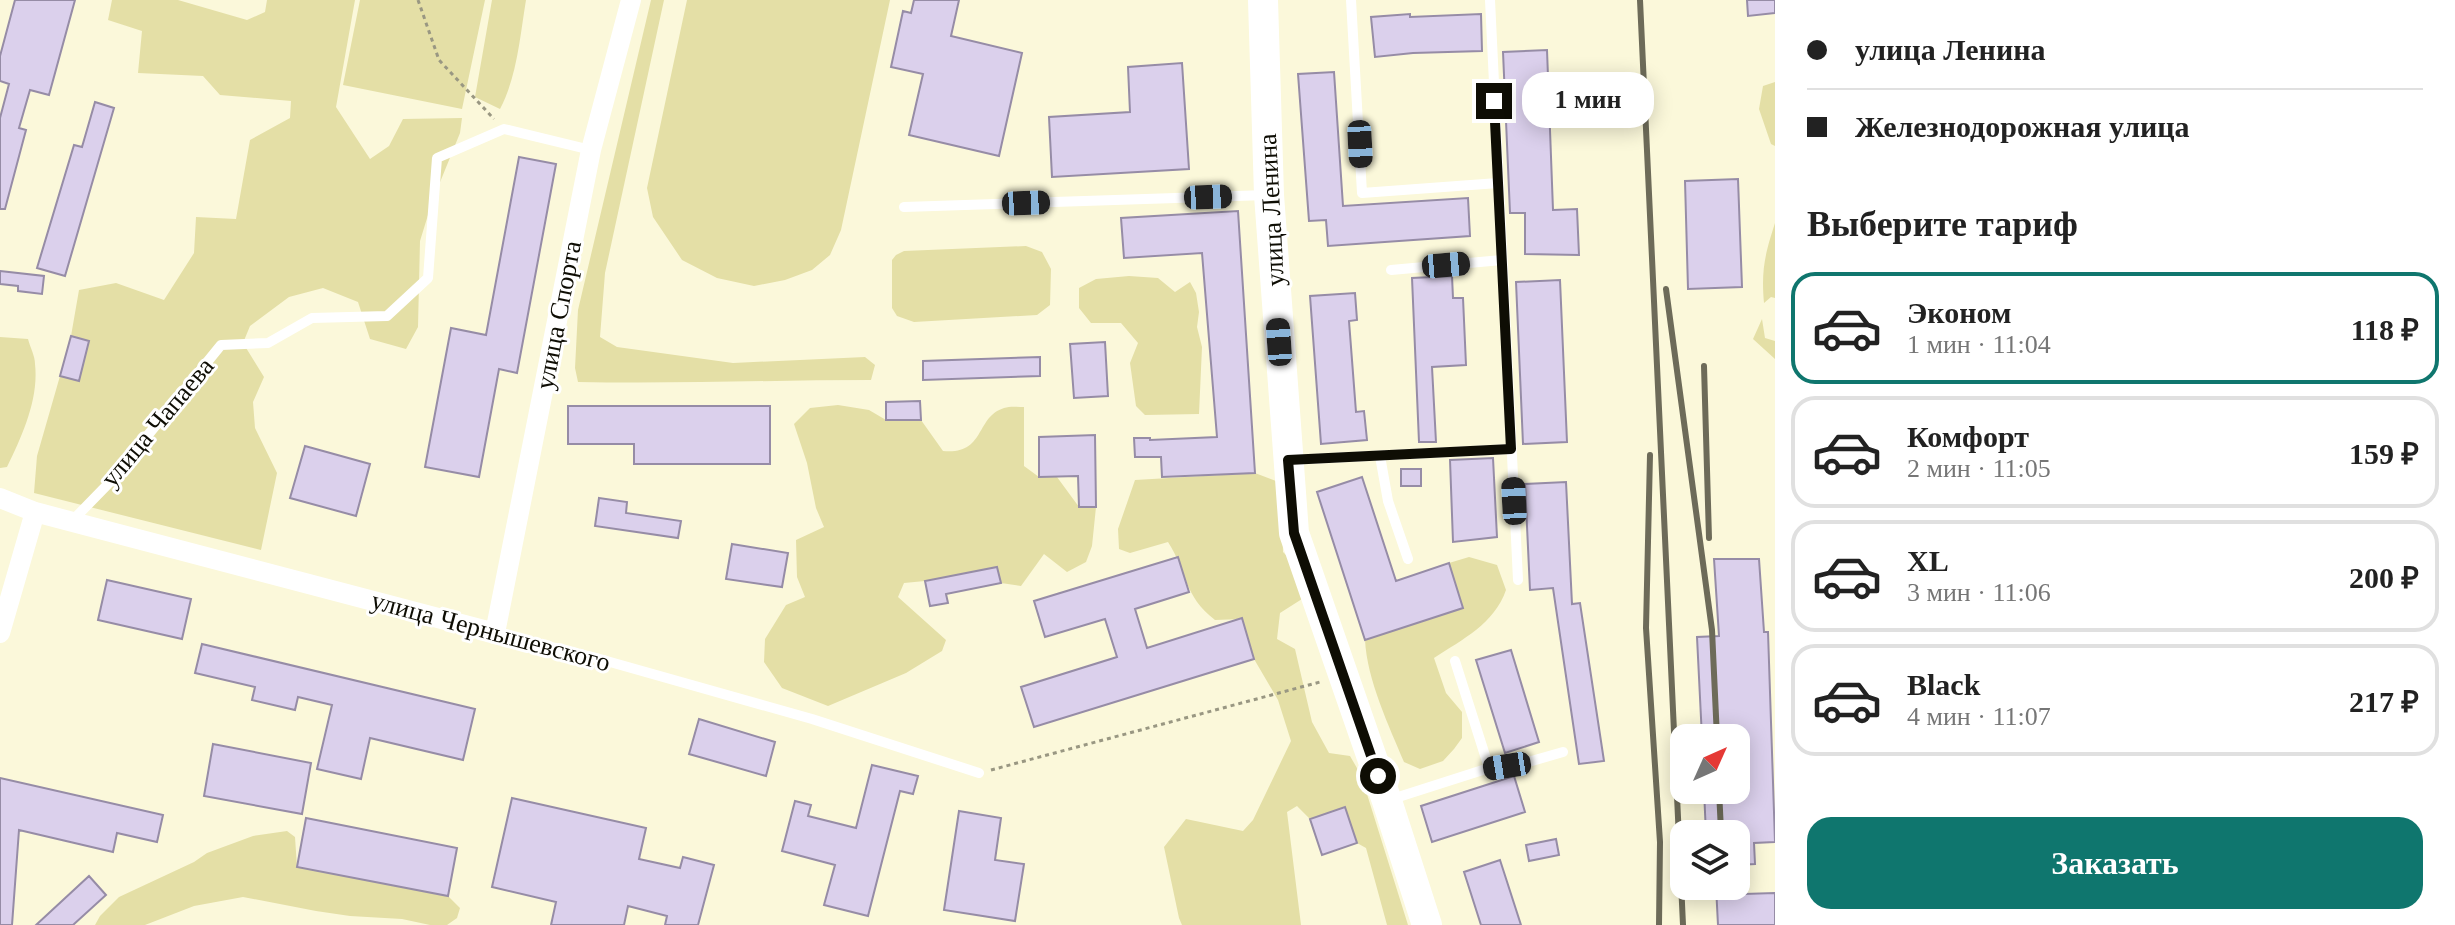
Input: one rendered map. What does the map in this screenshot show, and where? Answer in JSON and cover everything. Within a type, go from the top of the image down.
[{"type":"main road","name":"улица Ленина","points":[[1263,0],[1269,195],[1294,533],[1427,925]]},
{"type":"street","name":"улица Спорта","points":[[495,633],[591,150],[631,0]]},
{"type":"street","name":"улица Чернышевского","points":[[0,498],[35,512],[495,633]]},
{"type":"street","points":[[0,633],[35,512]]},
{"type":"lane","points":[[1351,0],[1362,193],[1498,183]]},
{"type":"lane","points":[[1490,0],[1518,580]]},
{"type":"lane","points":[[504,129],[591,150]]},
{"type":"lane","name":"улица Чапаева","points":[[71,521],[109,483],[221,345],[268,343],[312,318],[387,316],[428,278],[437,158],[504,129]]},
{"type":"lane","points":[[904,207],[1269,195]]},
{"type":"lane","points":[[1391,270],[1502,260]]},
{"type":"lane","points":[[1288,460],[1511,449]]},
{"type":"lane","points":[[1380,456],[1388,501],[1408,559]]},
{"type":"lane","name":"улица Чернышевского","points":[[495,633],[812,719],[979,773]]},
{"type":"lane","points":[[1455,661],[1489,768]]},
{"type":"lane","points":[[1387,801],[1489,768],[1525,763],[1563,752]]},
{"type":"path","points":[[418,0],[439,60],[504,129]]},
{"type":"path","points":[[979,773],[1343,676]]},
{"type":"shaded area","points":[[112,0],[178,0],[247,20],[265,12],[267,0],[355,0],[336,107],[370,159],[389,146],[403,119],[462,118],[460,133],[420,241],[418,327],[406,349],[370,339],[358,302],[323,288],[289,297],[250,326],[243,343],[264,377],[253,402],[255,428],[277,473],[261,550],[34,493],[37,456],[60,376],[79,381],[89,342],[71,336],[79,290],[116,283],[164,300],[194,253],[196,217],[236,219],[250,140],[290,118],[291,101],[220,95],[203,76],[138,73],[142,31],[108,20]]},
{"type":"shaded area","points":[[360,0],[485,0],[462,109],[343,85]]},
{"type":"shaded area","points":[[492,0],[526,0],[514,70],[500,109],[475,97]]},
{"type":"shaded area","points":[[651,0],[664,0],[605,273],[600,337],[617,347],[733,363],[865,357],[875,365],[871,380],[578,382],[575,368],[578,310]]},
{"type":"shaded area","points":[[687,0],[890,0],[841,230],[830,255],[812,270],[785,280],[754,286],[717,278],[682,260],[653,217],[647,188]]},
{"type":"shaded area","points":[[1775,82],[1775,146],[1771,144],[1759,109],[1763,86]]},
{"type":"shaded area","points":[[1775,223],[1775,298],[1771,297],[1764,303],[1765,262]]},
{"type":"shaded area","points":[[1026,246],[1042,252],[1051,269],[1050,305],[1037,315],[914,322],[897,316],[892,308],[892,260],[904,251]]},
{"type":"shaded area","points":[[1129,276],[1158,278],[1175,292],[1190,282],[1196,293],[1199,312],[1197,327],[1202,347],[1199,414],[1145,415],[1136,406],[1130,363],[1138,343],[1121,323],[1091,323],[1079,308],[1079,288],[1096,279]]},
{"type":"shaded area","points":[[1762,319],[1765,338],[1775,341],[1775,359],[1753,339]]},
{"type":"shaded area","points":[[0,337],[28,339],[36,377],[24,430],[7,467],[0,468]]},
{"type":"shaded area","points":[[838,405],[869,410],[886,420],[921,420],[943,451],[967,447],[974,442],[988,419],[1006,407],[1024,407],[1024,466],[1039,477],[1057,477],[1079,507],[1096,507],[1092,546],[1086,562],[1067,572],[1044,554],[1021,586],[1001,583],[997,567],[904,583],[898,597],[946,640],[942,651],[906,673],[828,706],[782,688],[764,662],[765,639],[786,605],[805,597],[797,577],[796,540],[824,527],[794,424],[810,408]]},
{"type":"shaded area","points":[[1255,473],[1276,481],[1282,512],[1283,552],[1301,570],[1302,599],[1280,613],[1277,639],[1295,649],[1312,722],[1329,753],[1350,756],[1361,775],[1408,925],[1387,925],[1366,848],[1357,843],[1345,807],[1310,819],[1297,806],[1287,812],[1301,925],[1182,925],[1179,918],[1164,847],[1186,819],[1243,831],[1253,820],[1291,741],[1278,700],[1254,659],[1242,619],[1215,620],[1205,611],[1191,593],[1168,542],[1130,553],[1119,549],[1118,529],[1135,480]]},
{"type":"shaded area","points":[[1469,557],[1497,565],[1506,590],[1486,621],[1434,658],[1446,693],[1462,712],[1462,738],[1443,761],[1420,769],[1404,762],[1374,687],[1365,640],[1463,608],[1449,563]]},
{"type":"shaded area","points":[[287,831],[295,837],[297,867],[448,896],[460,908],[457,918],[447,925],[430,925],[402,919],[316,911],[243,897],[194,906],[145,925],[95,925],[119,897],[207,853],[253,836]]},
{"type":"building","points":[[15,0],[75,0],[49,95],[30,90],[19,128],[26,130],[5,209],[0,209],[0,118],[9,84],[0,81],[0,56]]},
{"type":"building","points":[[914,0],[959,0],[951,36],[1022,53],[999,156],[909,135],[923,74],[891,67],[903,11],[911,13]]},
{"type":"building","points":[[1747,0],[1775,0],[1775,13],[1748,16]]},
{"type":"building","points":[[1410,14],[1410,17],[1481,14],[1482,51],[1375,57],[1371,17]]},
{"type":"building","points":[[1547,50],[1553,210],[1577,209],[1579,255],[1525,254],[1525,213],[1510,213],[1503,52]]},
{"type":"building","points":[[1182,63],[1189,169],[1052,177],[1049,117],[1130,112],[1128,67]]},
{"type":"building","points":[[1334,72],[1343,206],[1468,198],[1470,236],[1328,246],[1326,220],[1309,221],[1298,74]]},
{"type":"building","points":[[95,102],[114,108],[65,276],[37,268],[74,145],[82,147]]},
{"type":"building","points":[[519,157],[556,164],[517,373],[499,369],[479,477],[425,467],[451,328],[486,335]]},
{"type":"building","points":[[1738,179],[1742,287],[1688,289],[1685,181]]},
{"type":"building","points":[[1238,211],[1255,473],[1162,477],[1161,457],[1135,457],[1134,438],[1217,437],[1202,253],[1124,258],[1121,218]]},
{"type":"building","points":[[0,271],[44,276],[42,294],[18,291],[18,286],[0,284]]},
{"type":"building","points":[[1452,276],[1453,298],[1463,298],[1466,365],[1432,367],[1436,442],[1419,442],[1412,278]]},
{"type":"building","points":[[1560,280],[1567,442],[1523,444],[1516,282]]},
{"type":"building","points":[[1355,293],[1357,320],[1349,321],[1356,412],[1364,411],[1367,440],[1321,444],[1310,296]]},
{"type":"building","points":[[71,336],[89,341],[79,381],[60,376]]},
{"type":"building","points":[[1105,342],[1108,396],[1074,398],[1070,344]]},
{"type":"building","points":[[1040,357],[1040,376],[923,380],[923,361]]},
{"type":"building","points":[[920,401],[921,420],[886,420],[886,402]]},
{"type":"building","points":[[568,406],[770,406],[770,464],[634,464],[634,444],[568,444]]},
{"type":"building","points":[[1095,435],[1096,507],[1079,507],[1078,476],[1039,477],[1039,437]]},
{"type":"building","points":[[305,446],[370,464],[356,516],[290,498]]},
{"type":"building","points":[[1493,458],[1497,537],[1453,542],[1450,460]]},
{"type":"building","points":[[1401,469],[1421,469],[1421,486],[1401,486]]},
{"type":"building","points":[[1362,477],[1396,581],[1449,563],[1463,608],[1365,640],[1317,492]]},
{"type":"building","points":[[1566,482],[1572,604],[1580,603],[1604,761],[1579,764],[1553,588],[1530,590],[1525,484]]},
{"type":"building","points":[[599,498],[627,502],[626,513],[681,521],[678,538],[595,526]]},
{"type":"building","points":[[732,544],[788,553],[782,587],[726,579]]},
{"type":"building","points":[[1178,557],[1189,592],[1135,609],[1147,648],[1242,618],[1254,659],[1034,727],[1021,687],[1117,657],[1105,619],[1045,637],[1034,601]]},
{"type":"building","points":[[1714,559],[1759,559],[1764,632],[1768,632],[1775,842],[1754,843],[1755,864],[1750,864],[1750,820],[1705,820],[1705,804],[1750,804],[1750,724],[1701,724],[1697,637],[1719,636]]},
{"type":"building","points":[[997,567],[1001,583],[946,594],[948,603],[930,606],[925,581]]},
{"type":"building","points":[[107,580],[191,599],[182,639],[98,620]]},
{"type":"building","points":[[202,644],[475,709],[463,760],[370,738],[361,779],[317,769],[332,705],[298,697],[295,710],[252,700],[255,687],[195,673]]},
{"type":"building","points":[[1511,650],[1539,742],[1505,753],[1476,660]]},
{"type":"building","points":[[699,719],[775,742],[766,776],[689,754]]},
{"type":"building","points":[[213,744],[311,763],[302,814],[204,796]]},
{"type":"building","points":[[872,765],[918,776],[913,794],[900,791],[868,916],[824,905],[835,865],[782,851],[795,801],[811,805],[808,816],[856,828]]},
{"type":"building","points":[[1514,776],[1525,812],[1432,842],[1421,806]]},
{"type":"building","points":[[0,778],[163,815],[157,842],[117,833],[113,852],[19,830],[12,925],[0,925]]},
{"type":"building","points":[[512,798],[646,828],[639,859],[680,868],[683,857],[714,865],[698,925],[665,925],[667,916],[628,906],[624,925],[551,925],[556,902],[492,887]]},
{"type":"building","points":[[1345,807],[1357,843],[1322,855],[1310,819]]},
{"type":"building","points":[[959,811],[1001,818],[995,860],[1024,864],[1015,921],[944,910]]},
{"type":"building","points":[[306,818],[457,848],[448,896],[297,867]]},
{"type":"building","points":[[1556,839],[1559,855],[1529,861],[1526,845]]},
{"type":"building","points":[[1500,860],[1521,925],[1481,925],[1464,872]]},
{"type":"building","points":[[89,876],[106,895],[73,925],[36,925]]},
{"type":"building","points":[[1775,893],[1775,925],[1718,925],[1717,900],[1750,900],[1750,894]]},
{"type":"railway","points":[[1640,0],[1683,925]]},
{"type":"railway","points":[[1666,289],[1712,630],[1716,724]]},
{"type":"railway","points":[[1704,366],[1709,538]]},
{"type":"railway","points":[[1650,455],[1646,628],[1660,842],[1659,925]]},
{"type":"railway","points":[[1720,804],[1720,820]]},
{"type":"route","points":[[1378,776],[1294,533],[1288,460],[1511,449],[1494,101]]}]
